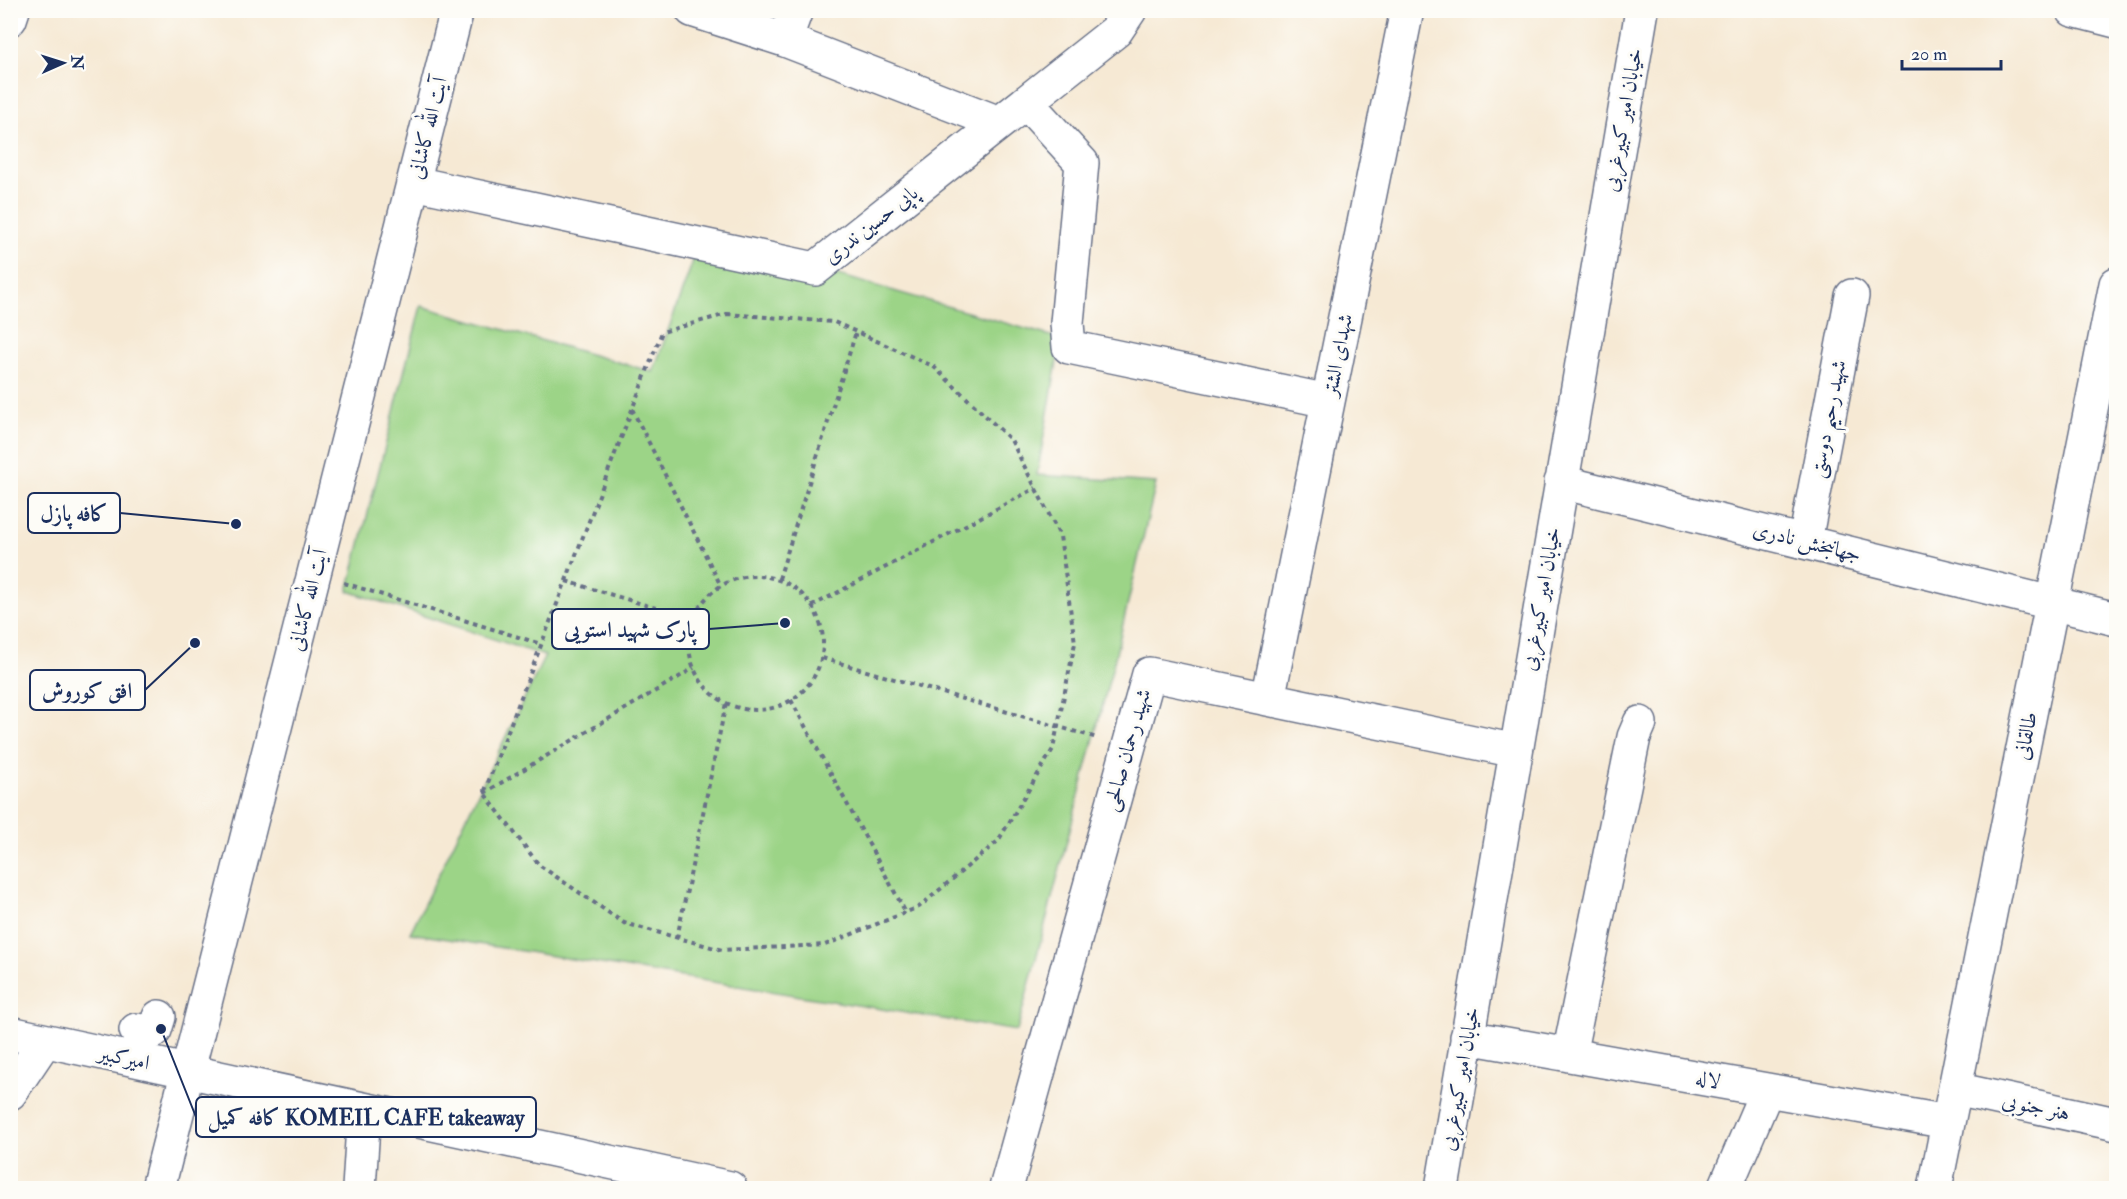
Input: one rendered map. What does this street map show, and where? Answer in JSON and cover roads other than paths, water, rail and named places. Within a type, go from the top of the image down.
[{"type":"street","points":[[10,19],[13,10]]},
{"type":"street","name":"آیت الله کاشانی","points":[[158,1188],[457,10]]},
{"type":"street","points":[[692,10],[791,25],[999,123]]},
{"type":"street","name":"پاپی حسین ندری","points":[[414,183],[814,269],[1116,31],[1130,10]]},
{"type":"street","name":"شهدای الشتر","points":[[1268,699],[1407,10]]},
{"type":"street","name":"خیابان امیر کبیرغربی","points":[[1442,1188],[1642,10]]},
{"type":"street","points":[[2073,10],[2116,21]]},
{"type":"street","points":[[1026,102],[1082,163],[1067,323],[1069,347],[1328,401]]},
{"type":"street","name":"طالقانی","points":[[1935,1188],[2116,284]]},
{"type":"street","name":"شهید رحیم دوستی","points":[[1805,541],[1851,296]]},
{"type":"street","name":"جهانبخش نادری","points":[[1561,482],[2116,619]]},
{"type":"street","name":"شهید رحمان صالحی","points":[[1006,1188],[1149,674],[1516,751]]},
{"type":"street","points":[[1569,1055],[1634,737],[1640,723]]},
{"type":"street","name":"امیرکبیر","points":[[10,1034],[730,1188]]},
{"type":"street","name":"لاله","points":[[1467,1036],[1948,1122]]},
{"type":"street","points":[[10,1094],[45,1041]]},
{"type":"street","name":"هنر جنوبی","points":[[1955,1089],[2116,1124]]},
{"type":"street","points":[[1725,1188],[1767,1090]]},
{"type":"street","points":[[359,1188],[364,1110]]},
{"type":"place","name":"کافه پازل","points":[[236,524]]},
{"type":"place","name":"پارک شهید استویی","points":[[785,623]]},
{"type":"place","name":"افق کوروش","points":[[195,643]]},
{"type":"place","name":"کافه کمیل KOMEIL CAFE takeaway","points":[[161,1029]]}]
